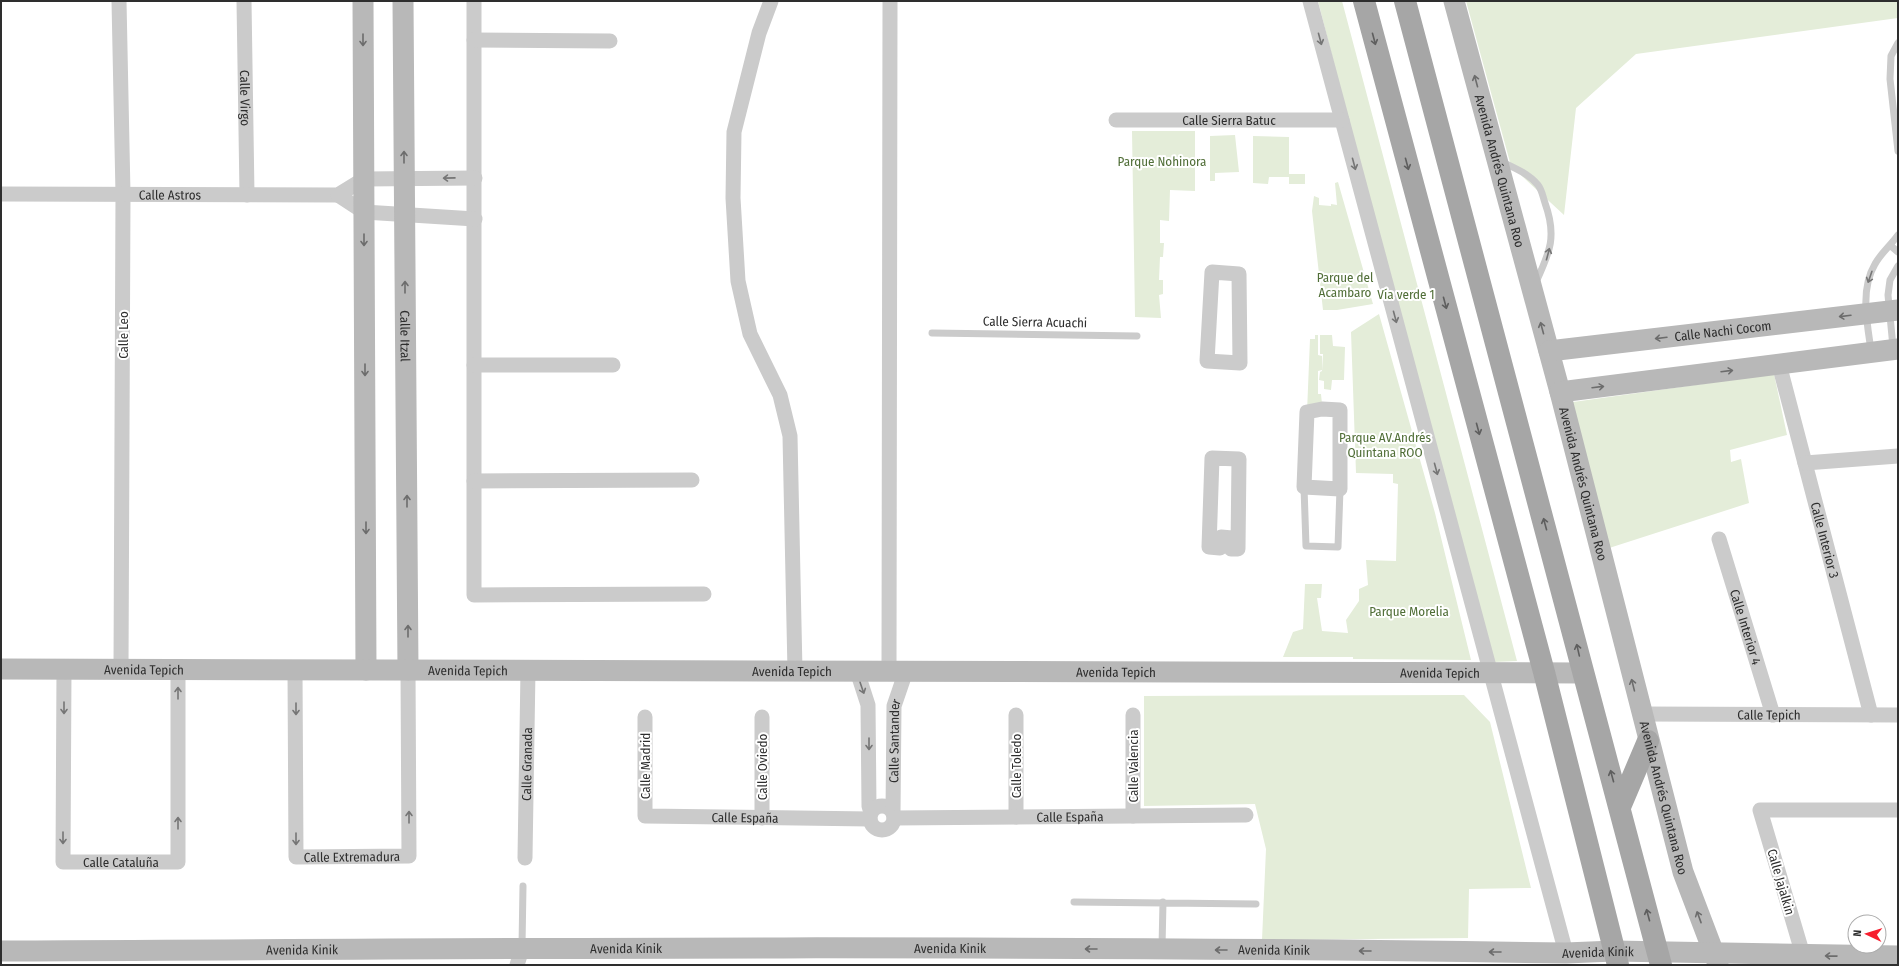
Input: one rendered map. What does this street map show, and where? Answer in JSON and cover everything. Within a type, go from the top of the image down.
[{"type":"main road","points":[[1364,1],[1544,672],[1616,958]]},
{"type":"main road","points":[[1409,6],[1659,959]]},
{"type":"main road","points":[[1620,807],[1648,741]]},
{"type":"street","name":"Calle Leo","points":[[119,1],[123,194],[121,669]]},
{"type":"street","name":"Calle Virgo","points":[[244,1],[247,194]]},
{"type":"street","points":[[363,1],[366,670]]},
{"type":"street","name":"Calle Itzal","points":[[403,1],[408,670]]},
{"type":"street","points":[[474,1],[474,595],[704,594]]},
{"type":"street","points":[[771,1],[758,33],[734,132],[733,198],[738,281],[750,334],[780,395],[790,436],[795,671]]},
{"type":"street","name":"Calle Santander","points":[[890,1],[897,671],[894,706],[893,816]]},
{"type":"street","points":[[1310,1],[1568,959]]},
{"type":"street","name":"Avenida Andrés Quintana Roo","points":[[1454,1],[1560,392],[1641,714],[1683,872],[1716,959]]},
{"type":"street","points":[[474,40],[610,40]]},
{"type":"street","name":"Calle Sierra Batuc","points":[[1116,120],[1342,120]]},
{"type":"street","points":[[474,219],[364,212],[338,195],[364,180],[475,178]]},
{"type":"street","name":"Calle Astros","points":[[1,194],[338,195]]},
{"type":"street","points":[[1212,272],[1240,274],[1240,363],[1207,362],[1212,272]]},
{"type":"street","name":"Calle Nachi Cocom","points":[[1548,351],[1894,310]]},
{"type":"street","points":[[1560,392],[1896,350]]},
{"type":"street","name":"Calle Interior 3","points":[[1779,364],[1871,715]]},
{"type":"street","points":[[474,365],[613,365]]},
{"type":"street","points":[[1304,487],[1307,412],[1322,409],[1340,410],[1340,489]]},
{"type":"street","points":[[1805,463],[1898,456]]},
{"type":"street","points":[[1212,458],[1239,459],[1238,549],[1231,549],[1232,538],[1221,537],[1220,548],[1209,547],[1212,458]]},
{"type":"street","points":[[474,481],[692,480]]},
{"type":"street","name":"Calle Interior 4","points":[[1719,539],[1773,715]]},
{"type":"street","name":"Avenida Tepich","points":[[1,669],[1583,673]]},
{"type":"street","name":"Calle Cataluña","points":[[64,669],[63,862],[178,862],[178,669]]},
{"type":"street","name":"Calle Extremadura","points":[[295,670],[296,857],[409,856],[408,670]]},
{"type":"street","name":"Calle Granada","points":[[525,858],[528,670]]},
{"type":"street","name":"Calle Santander","points":[[857,671],[868,706],[870,816]]},
{"type":"street","name":"Calle Toledo","points":[[1016,714],[1016,817]]},
{"type":"street","name":"Calle Tepich","points":[[1641,714],[1898,715]]},
{"type":"street","name":"Calle Valencia","points":[[1133,715],[1134,816]]},
{"type":"street","name":"Calle Madrid","points":[[645,717],[645,816]]},
{"type":"street","name":"Calle Oviedo","points":[[762,717],[762,818]]},
{"type":"street","points":[[869,793],[894,794]]},
{"type":"street","name":"Calle Jajalkin","points":[[1803,955],[1760,810],[1898,810]]},
{"type":"street","name":"Calle España","points":[[893,816],[1016,817],[1246,815]]},
{"type":"street","name":"Calle España","points":[[645,816],[762,818],[870,816]]},
{"type":"street","points":[[870,816],[872,826],[884,830],[891,826],[893,816]]},
{"type":"street","name":"Avenida Kinik","points":[[1,951],[520,957],[711,957],[1162,950],[1188,957],[1716,959],[1803,955],[1898,956]]},
{"type":"lane","points":[[1897,49],[1891,56],[1890,79],[1898,151]]},
{"type":"lane","points":[[1497,160],[1521,171],[1539,186],[1551,220],[1551,242],[1546,261],[1532,290]]},
{"type":"lane","points":[[1871,353],[1866,314],[1868,281],[1875,264],[1891,246],[1898,235]]},
{"type":"lane","points":[[1891,246],[1898,252]]},
{"type":"lane","points":[[1896,350],[1894,310],[1890,280],[1898,266]]},
{"type":"lane","name":"Calle Sierra Acuachi","points":[[932,333],[1137,336]]},
{"type":"lane","points":[[1304,487],[1340,489],[1338,547],[1306,546],[1304,487]]},
{"type":"lane","points":[[520,957],[523,886]]},
{"type":"lane","points":[[1074,902],[1256,904]]},
{"type":"lane","points":[[1162,950],[1163,902]]},
{"type":"green space","name":"Vía verde 1","points":[[1318,1],[1342,1],[1517,661],[1494,662],[1393,295]]},
{"type":"green space","points":[[1466,1],[1898,1],[1898,18],[1636,54],[1576,108],[1564,215],[1511,166]]},
{"type":"green space","name":"Parque Nohinora","points":[[1132,131],[1195,131],[1195,191],[1170,190],[1169,221],[1160,220],[1160,243],[1164,243],[1163,257],[1160,257],[1159,280],[1163,280],[1163,294],[1159,295],[1161,318],[1135,317]]},
{"type":"green space","points":[[1235,135],[1239,172],[1215,173],[1215,181],[1210,181],[1210,136]]},
{"type":"green space","points":[[1253,136],[1289,137],[1289,174],[1305,174],[1305,184],[1289,184],[1289,177],[1269,177],[1268,184],[1253,183]]},
{"type":"green space","name":"Parque del Acambaro","points":[[1338,182],[1373,304],[1337,310],[1323,310],[1312,211],[1314,196],[1319,198],[1319,205],[1337,205],[1335,183]]},
{"type":"green space","points":[[1379,314],[1435,513],[1471,660],[1283,657],[1293,632],[1303,629],[1305,584],[1322,584],[1321,598],[1317,598],[1322,631],[1348,633],[1346,620],[1359,601],[1359,589],[1368,585],[1366,560],[1396,561],[1398,484],[1393,483],[1393,474],[1356,473],[1351,332]]},
{"type":"green space","points":[[1315,335],[1318,335],[1318,355],[1322,356],[1322,370],[1318,371],[1318,394],[1321,394],[1322,404],[1307,412],[1310,339],[1315,339]]},
{"type":"green space","points":[[1320,335],[1332,335],[1333,346],[1345,347],[1344,380],[1332,380],[1331,390],[1324,389],[1324,381],[1319,380],[1320,372],[1322,371],[1323,354],[1320,354]]},
{"type":"green space","points":[[1774,374],[1787,435],[1730,450],[1731,462],[1741,459],[1749,503],[1603,550],[1566,403]]},
{"type":"green space","points":[[1464,695],[1490,722],[1531,888],[1469,889],[1468,938],[1262,940],[1266,849],[1255,804],[1144,806],[1144,696]]},
{"type":"park label","name":"Parque AV.Andrés Quintana ROO","points":[[1385,444]]},
{"type":"park label","name":"Parque Morelia","points":[[1409,611]]}]
